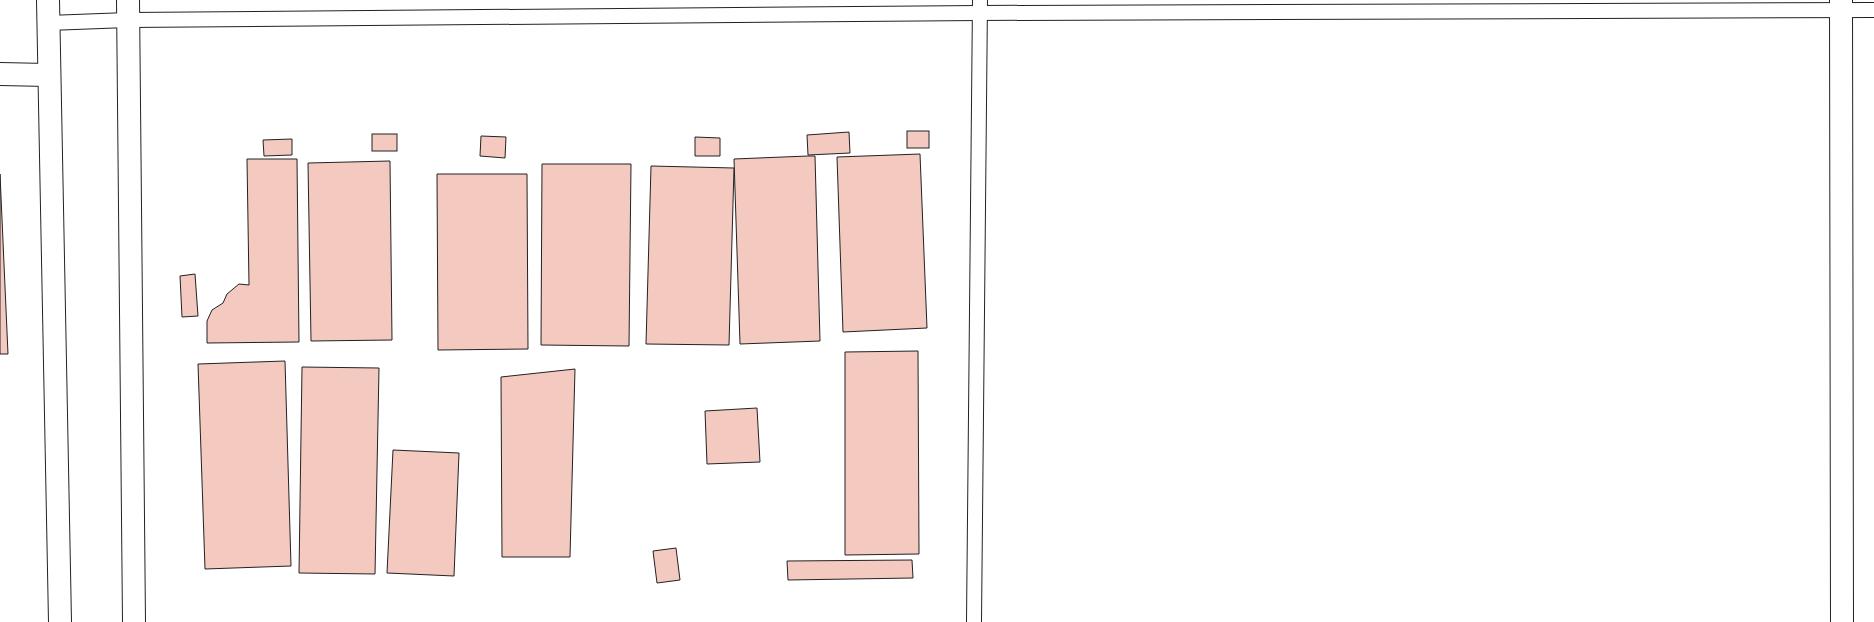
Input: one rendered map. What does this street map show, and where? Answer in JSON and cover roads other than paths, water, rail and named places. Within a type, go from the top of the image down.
[{"type":"street","points":[[48,0],[48,74],[60,622]]},
{"type":"street","points":[[1840,5],[1842,622]]},
{"type":"street","points":[[128,10],[134,622]]},
{"type":"street","points":[[0,74],[48,74]]},
{"type":"lane","points":[[48,23],[128,10],[980,6],[1840,5],[1874,10]]},
{"type":"lane","points":[[974,622],[980,6]]}]
